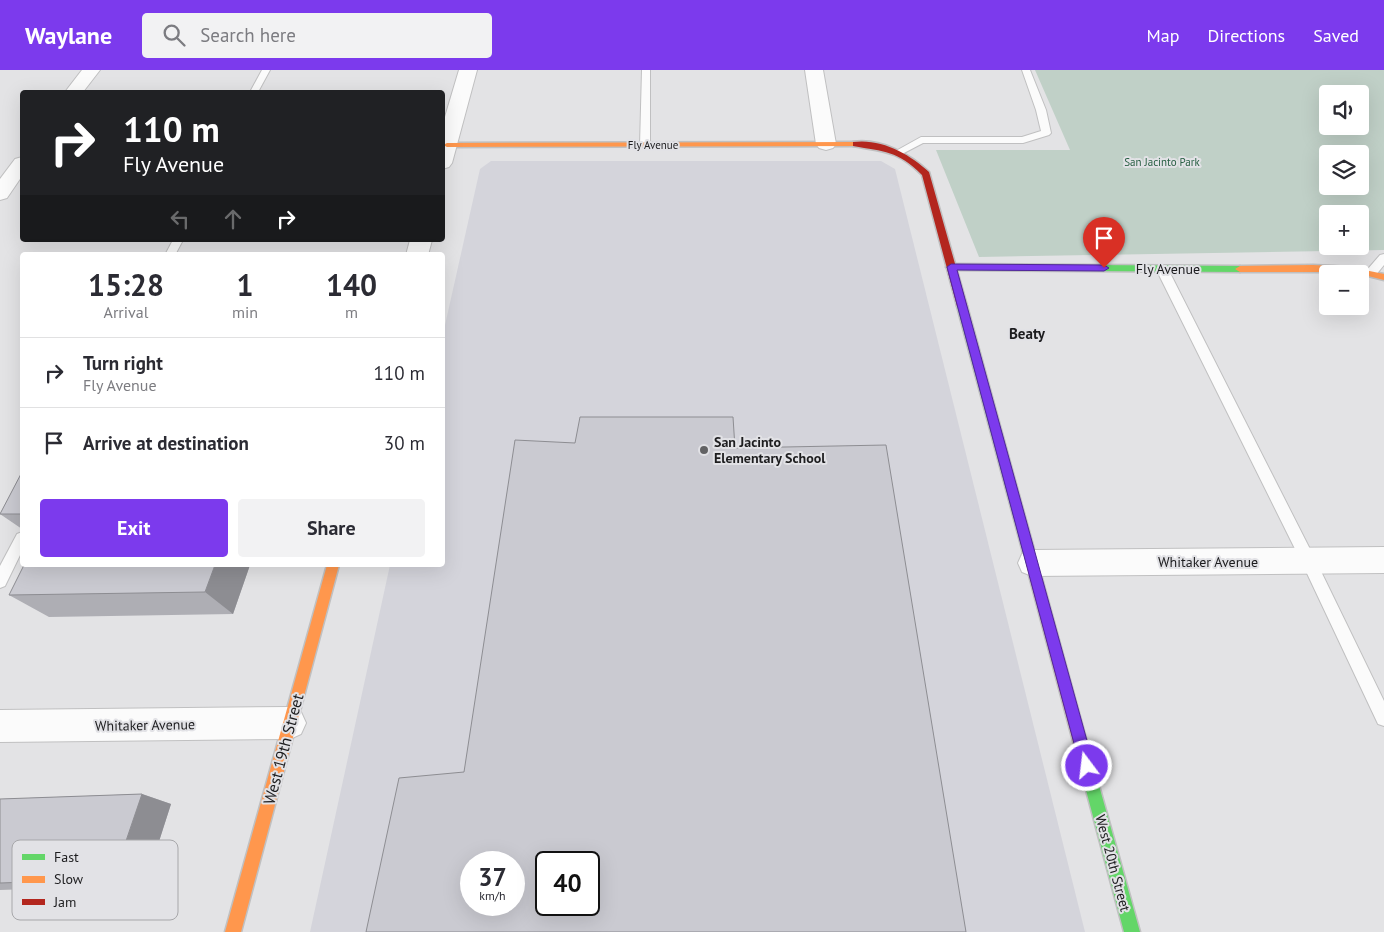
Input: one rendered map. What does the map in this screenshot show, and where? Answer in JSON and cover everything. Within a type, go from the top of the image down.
[{"type":"street","points":[[76,90],[91,70]]},
{"type":"street","points":[[445,154],[468,70]]},
{"type":"street","points":[[814,70],[826,144]]},
{"type":"street","name":"Fly Avenue","points":[[445,154],[645,145],[859,144]]},
{"type":"street","name":"West 20th Street","points":[[859,144],[890,148],[899,152],[915,162],[926,174],[1132,932]]},
{"type":"street","points":[[0,193],[20,166]]},
{"type":"street","name":"Fly Avenue","points":[[951,267],[1347,270],[1371,273],[1384,277]]},
{"type":"street","name":"Whitaker Avenue","points":[[1032,563],[1384,560]]},
{"type":"street","name":"West 19th Street","points":[[233,932],[332,567]]},
{"type":"street","name":"Whitaker Avenue","points":[[0,726],[290,723]]},
{"type":"lane","points":[[255,90],[266,70]]},
{"type":"lane","points":[[645,145],[646,70]]},
{"type":"lane","points":[[899,152],[921,140],[1022,140],[1046,133],[1041,110],[1026,70]]},
{"type":"lane","points":[[1371,273],[1384,258]]},
{"type":"lane","points":[[1162,269],[1309,562],[1384,718]]},
{"type":"lane","points":[[0,582],[20,542]]},
{"type":"shaded area","name":"San Jacinto Elementary School","points":[[491,161],[881,161],[895,169],[1085,932],[310,932],[390,567],[445,567],[445,325],[480,169]]},
{"type":"green space","name":"San Jacinto Park","points":[[1035,70],[1384,70],[1384,250],[1369,250],[1369,205],[1319,205],[1319,251],[979,257],[936,150],[1070,150]]},
{"type":"building","points":[[580,417],[733,417],[735,448],[886,445],[966,932],[366,932],[399,778],[464,772],[515,440],[575,443]]},
{"type":"building","points":[[20,476],[20,514],[0,514]]},
{"type":"building","points":[[23,567],[214,567],[205,592],[9,595]]},
{"type":"building","points":[[142,794],[126,840],[12,840],[12,883],[0,883],[0,799]]},
{"type":"traffic: fast","points":[[951,267],[1240,269]]},
{"type":"traffic: fast","points":[[962,306],[1032,564]]},
{"type":"traffic: fast","points":[[1086,764],[1132,932]]},
{"type":"traffic: slow","points":[[447,145],[856,144]]},
{"type":"traffic: slow","points":[[1240,269],[1332,269],[1350,270],[1384,277]]},
{"type":"traffic: slow","points":[[1032,564],[1086,764]]},
{"type":"traffic: slow","points":[[233,932],[332,567]]},
{"type":"traffic: jam","points":[[856,144],[885,148],[911,161],[926,174],[962,306]]},
{"type":"place","name":"San Jacinto Elementary School","points":[[704,450]]},
{"type":"district","name":"Beaty","points":[[1027,334]]},
{"type":"route","points":[[1087,766],[951,267],[1104,268]]}]
